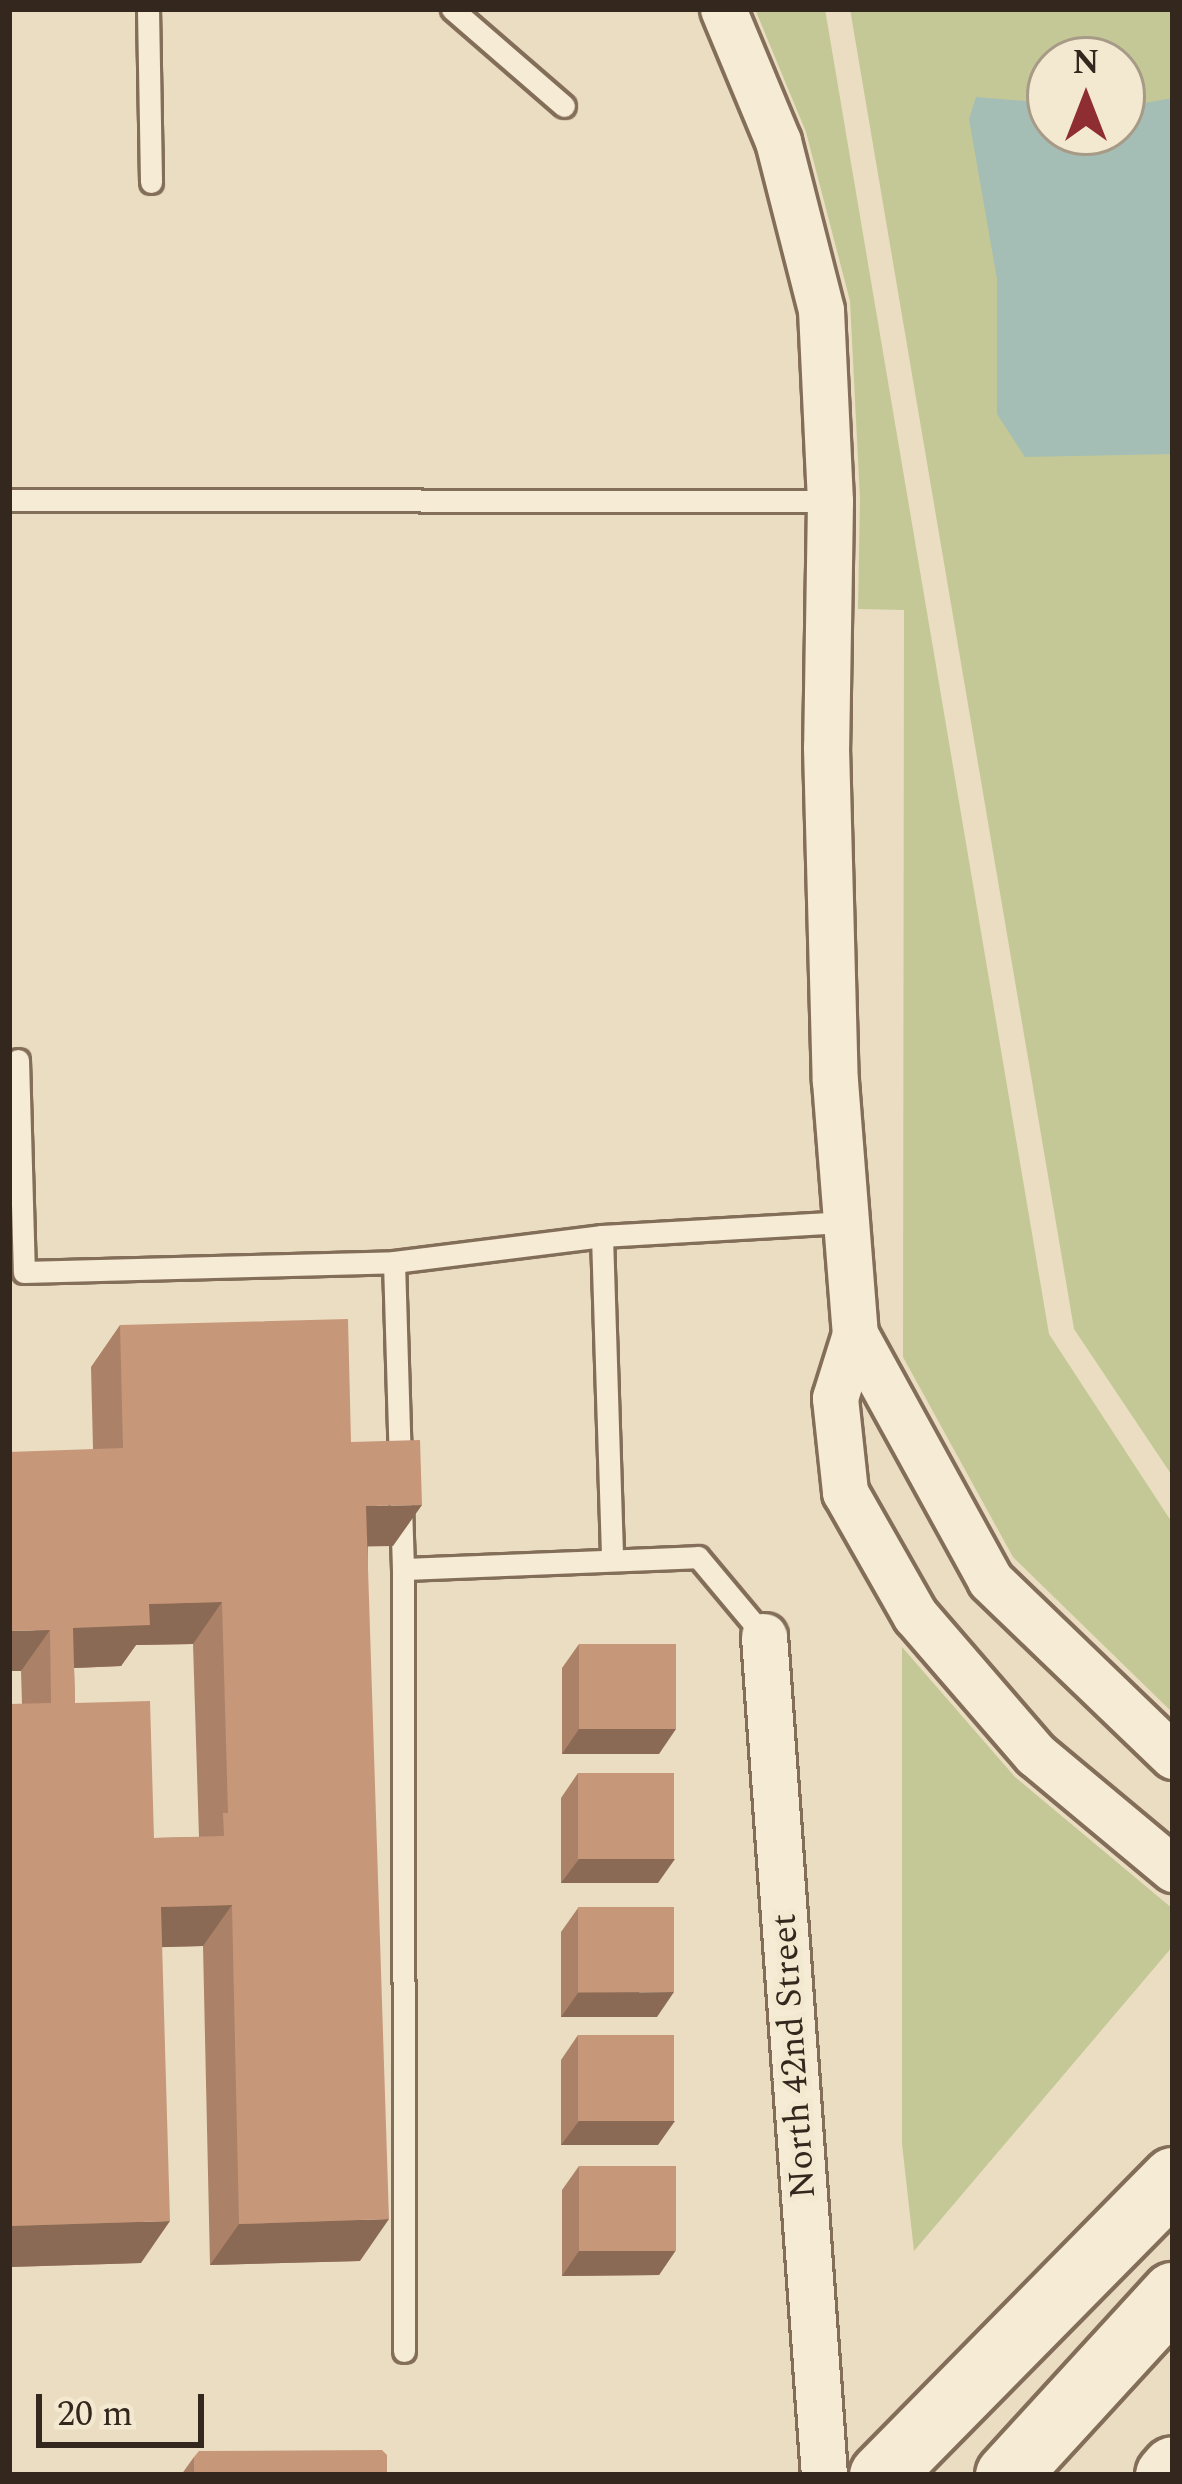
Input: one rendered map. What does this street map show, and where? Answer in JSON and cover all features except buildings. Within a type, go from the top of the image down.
[{"type":"main road","points":[[880,2475],[1173,2179]]},
{"type":"main road","points":[[1007,2475],[1173,2294]]},
{"type":"main road","points":[[1167,2475],[1173,2468]]},
{"type":"street","points":[[723,9],[778,141],[821,310],[830,501],[826,747],[843,1222],[856,1334],[990,1580],[1173,1756]]},
{"type":"street","points":[[856,1334],[836,1398],[844,1492],[915,1615],[1035,1754],[1173,1869]]},
{"type":"street","name":"North 42nd Street","points":[[764,1636],[824,2475]]},
{"type":"lane","points":[[148,9],[151,182]]},
{"type":"lane","points":[[452,9],[564,106]]},
{"type":"lane","points":[[9,500],[830,501]]},
{"type":"lane","points":[[18,1060],[24,1272],[394,1262],[602,1236],[843,1222]]},
{"type":"lane","points":[[602,1236],[612,1560]]},
{"type":"lane","points":[[394,1262],[403,1569],[404,2351]]},
{"type":"lane","points":[[403,1569],[698,1557],[764,1636]]},
{"type":"green space","points":[[755,9],[825,9],[1049,1334],[1173,1524],[1173,1713],[1013,1557],[903,1357],[904,610],[858,609],[860,499],[850,301],[806,132]]},
{"type":"green space","points":[[850,9],[1173,9],[1173,1477],[1074,1329]]},
{"type":"green space","points":[[902,1647],[1015,1777],[1173,1909],[1173,1946],[914,2251],[902,2144]]},
{"type":"water","points":[[976,97],[1026,101],[1026,156],[1146,156],[1146,103],[1173,98],[1173,454],[1025,457],[997,414],[997,279],[969,119]]}]
